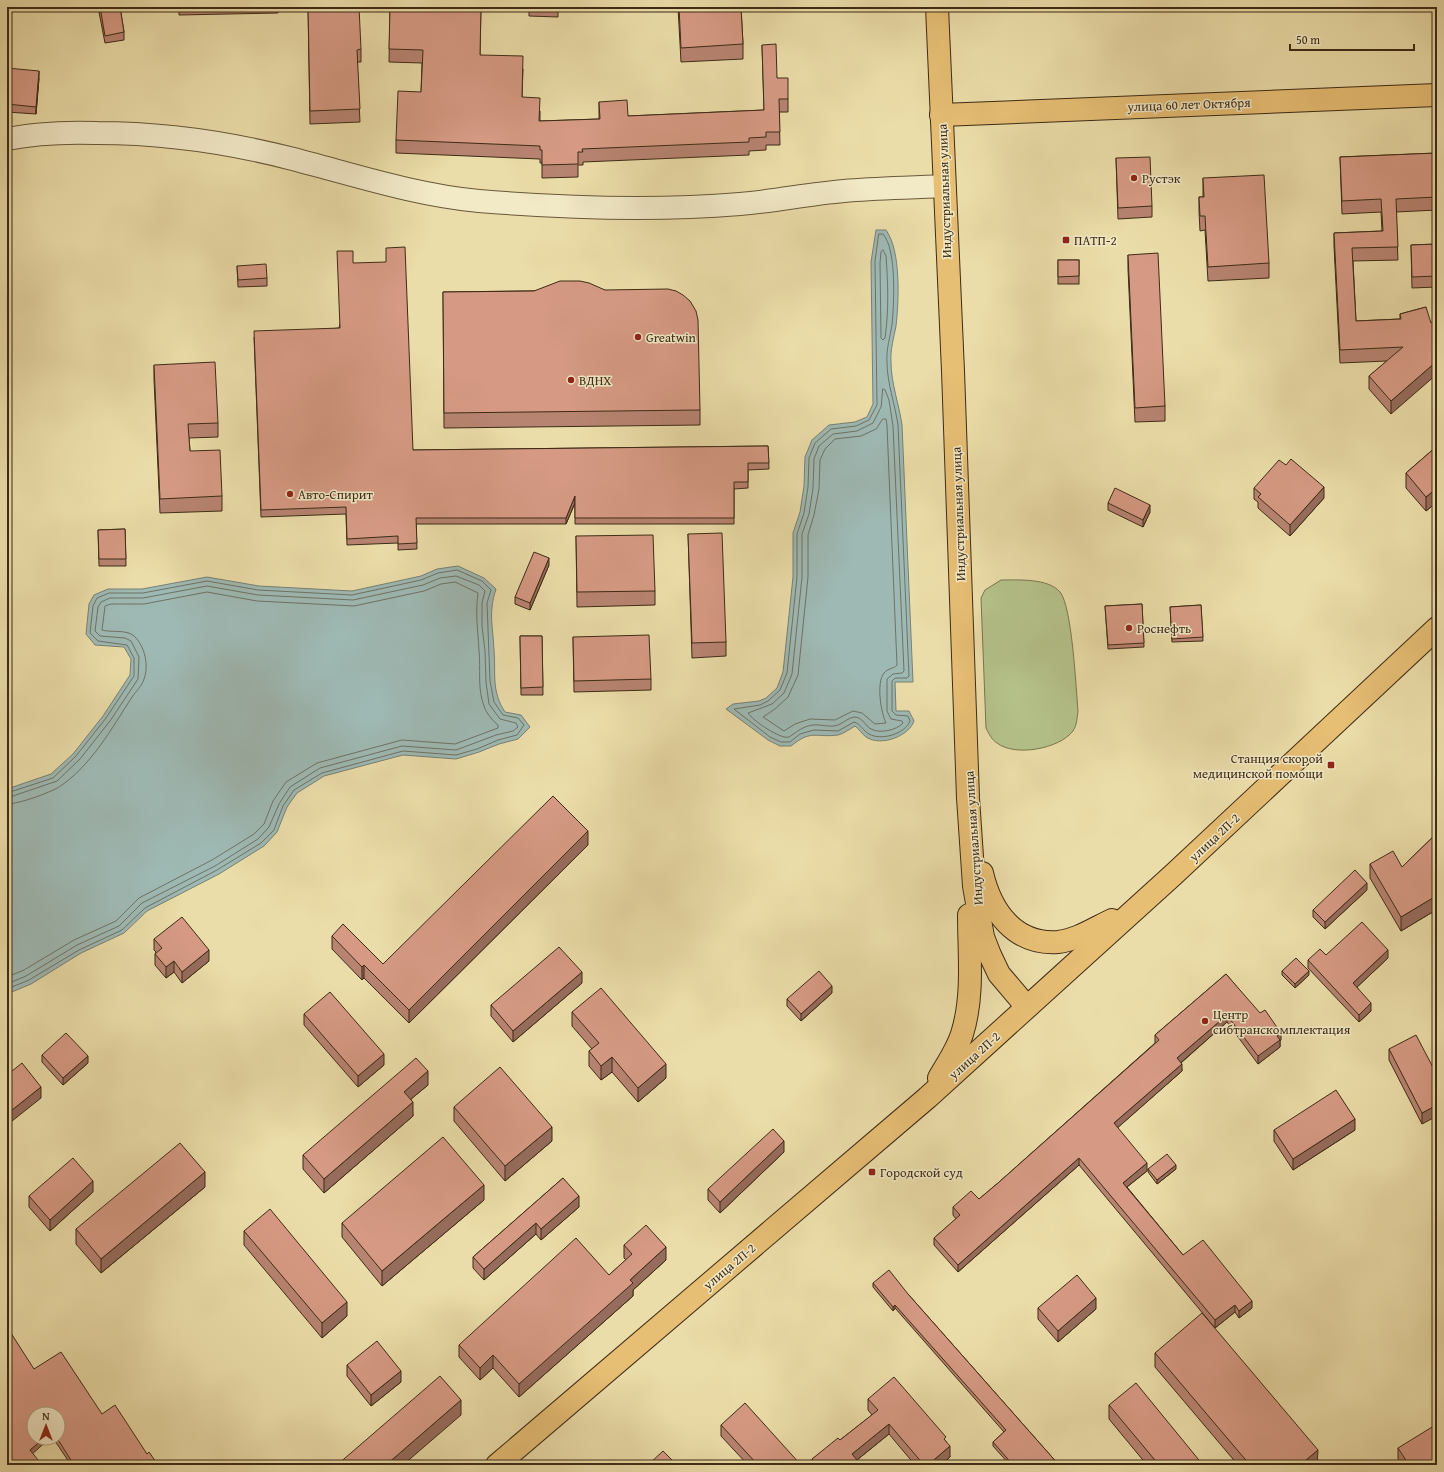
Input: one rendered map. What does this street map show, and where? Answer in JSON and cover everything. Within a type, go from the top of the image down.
[{"type":"main road","name":"Индустриальная улица","points":[[937,7],[943,186],[953,371],[968,798],[974,886],[983,937],[999,974],[1027,1007]]},
{"type":"main road","name":"улица 60 лет Октября","points":[[941,115],[1437,95]]},
{"type":"main road","name":"улица 2П-2","points":[[497,1465],[927,1098],[1138,906],[1437,628]]},
{"type":"main road","points":[[968,798],[983,876],[988,894],[998,913],[1008,926],[1024,937],[1038,941],[1059,942],[1082,935],[1138,906]]},
{"type":"main road","points":[[927,1098],[954,1053],[966,1017],[970,991],[968,798]]},
{"type":"street","points":[[7,140],[27,135],[79,133],[154,135],[194,139],[239,146],[417,192],[479,201],[540,205],[685,207],[739,204],[844,191],[943,186]]},
{"type":"green space","points":[[1001,580],[1041,582],[1055,587],[1060,592],[1064,600],[1068,613],[1073,648],[1078,711],[1076,724],[1073,731],[1058,742],[1036,749],[1014,750],[1005,747],[997,743],[989,735],[986,728],[981,598],[985,590]]},
{"type":"water","points":[[876,230],[886,230],[891,239],[897,263],[897,315],[891,362],[892,378],[902,425],[913,682],[895,682],[896,711],[909,711],[914,721],[911,726],[901,735],[886,740],[872,740],[866,737],[855,726],[838,735],[814,735],[804,738],[791,746],[780,746],[768,740],[726,709],[733,704],[759,701],[766,698],[777,688],[783,672],[793,577],[793,533],[800,512],[804,486],[805,457],[812,440],[829,425],[855,422],[867,417],[873,404],[871,262]]},
{"type":"water","points":[[458,566],[484,578],[496,589],[492,605],[492,620],[496,689],[505,712],[521,715],[530,727],[518,739],[456,759],[403,755],[324,776],[297,793],[287,807],[277,832],[264,846],[219,874],[147,911],[124,933],[81,953],[31,984],[7,994],[7,789],[51,774],[73,754],[103,716],[130,675],[131,659],[124,647],[95,645],[86,634],[89,604],[94,595],[108,589],[142,589],[207,577],[259,586],[352,591],[421,576],[437,569]]},
{"type":"building","points":[[100,7],[120,7],[124,32],[105,36]]},
{"type":"building","points":[[308,7],[359,7],[361,49],[357,50],[360,109],[310,111]]},
{"type":"building","points":[[390,7],[481,7],[480,55],[523,56],[522,97],[540,98],[539,121],[600,119],[599,102],[627,100],[628,116],[764,110],[762,45],[776,44],[777,78],[788,78],[788,99],[779,99],[780,132],[766,132],[766,137],[749,138],[749,142],[582,149],[583,152],[578,152],[578,164],[542,165],[542,150],[540,150],[540,146],[396,140],[398,91],[421,92],[423,50],[389,49]]},
{"type":"building","points":[[558,7],[558,9],[529,8]]},
{"type":"building","points":[[679,7],[741,7],[743,44],[681,48]]},
{"type":"building","points":[[7,68],[39,71],[36,107],[7,104]]},
{"type":"building","points":[[1437,153],[1437,197],[1396,199],[1398,247],[1352,248],[1356,321],[1401,319],[1400,314],[1426,307],[1431,323],[1437,317],[1437,361],[1391,401],[1369,376],[1403,347],[1340,350],[1334,233],[1383,231],[1381,199],[1342,201],[1340,157]]},
{"type":"building","points":[[1150,157],[1152,206],[1118,208],[1116,158]]},
{"type":"building","points":[[1264,175],[1269,263],[1208,267],[1205,216],[1200,216],[1199,197],[1204,197],[1203,178]]},
{"type":"building","points":[[1437,244],[1437,276],[1412,277],[1411,245]]},
{"type":"building","points":[[405,247],[413,450],[768,446],[769,463],[748,463],[748,482],[734,482],[734,518],[575,518],[575,496],[566,518],[416,518],[417,543],[398,544],[398,536],[347,539],[346,507],[261,510],[254,331],[340,328],[337,251],[353,251],[353,263],[386,262],[386,248]]},
{"type":"building","points":[[1158,253],[1165,406],[1135,408],[1128,255]]},
{"type":"building","points":[[1058,260],[1079,260],[1079,276],[1058,277]]},
{"type":"building","points":[[266,264],[267,278],[238,280],[237,266]]},
{"type":"building","name":"ВДНХ","points":[[560,281],[580,281],[605,290],[668,289],[676,291],[690,301],[696,311],[698,320],[700,410],[444,413],[443,292],[534,291]]},
{"type":"building","points":[[215,362],[218,423],[188,424],[190,451],[220,450],[222,496],[160,499],[154,365]]},
{"type":"building","points":[[1437,446],[1437,488],[1426,497],[1406,473]]},
{"type":"building","points":[[1291,459],[1324,487],[1290,525],[1258,497],[1261,494],[1254,488],[1279,460],[1286,465]]},
{"type":"building","points":[[1115,488],[1150,505],[1143,520],[1108,503]]},
{"type":"building","points":[[125,529],[126,559],[99,559],[98,530]]},
{"type":"building","points":[[722,533],[726,642],[692,643],[688,534]]},
{"type":"building","points":[[653,535],[655,591],[577,592],[576,536]]},
{"type":"building","points":[[534,552],[549,558],[530,603],[515,597]]},
{"type":"building","points":[[1142,604],[1144,643],[1108,645],[1105,606]]},
{"type":"building","points":[[1201,605],[1203,637],[1172,639],[1170,607]]},
{"type":"building","points":[[649,635],[651,679],[574,681],[573,637]]},
{"type":"building","points":[[520,636],[542,636],[543,687],[521,688]]},
{"type":"building","points":[[553,796],[588,831],[409,1010],[364,965],[362,967],[332,936],[343,924],[383,964]]},
{"type":"building","points":[[1437,833],[1437,897],[1436,896],[1401,917],[1370,864],[1393,851],[1402,867]]},
{"type":"building","points":[[1355,870],[1367,883],[1325,922],[1313,910]]},
{"type":"building","points":[[182,917],[209,950],[182,972],[174,961],[166,967],[155,954],[162,948],[154,939]]},
{"type":"building","points":[[1362,922],[1388,950],[1353,983],[1371,1003],[1359,1015],[1308,960],[1320,949],[1326,955]]},
{"type":"building","points":[[559,947],[582,972],[513,1031],[491,1005]]},
{"type":"building","points":[[1296,958],[1309,971],[1295,984],[1282,971]]},
{"type":"building","points":[[819,971],[832,986],[801,1014],[787,999]]},
{"type":"building","points":[[1226,974],[1260,1013],[1265,1010],[1281,1033],[1277,1036],[1280,1040],[1258,1056],[1227,1015],[1177,1058],[1182,1064],[1114,1123],[1147,1163],[1123,1183],[1183,1255],[1203,1240],[1252,1301],[1239,1311],[1235,1305],[1215,1320],[1079,1158],[958,1265],[934,1238],[960,1215],[953,1207],[971,1191],[979,1199],[998,1183],[1159,1040],[1155,1035]]},
{"type":"building","points":[[601,988],[666,1064],[638,1088],[612,1057],[601,1066],[589,1051],[599,1043],[572,1012]]},
{"type":"building","points":[[330,992],[384,1054],[358,1076],[304,1014]]},
{"type":"building","points":[[66,1033],[88,1056],[63,1078],[42,1055]]},
{"type":"building","points":[[1416,1035],[1437,1075],[1437,1105],[1422,1113],[1389,1049]]},
{"type":"building","points":[[416,1058],[428,1071],[404,1092],[413,1102],[324,1179],[303,1155]]},
{"type":"building","points":[[22,1063],[41,1087],[7,1114],[7,1075]]},
{"type":"building","points":[[500,1067],[552,1127],[505,1166],[454,1107]]},
{"type":"building","points":[[1336,1090],[1355,1119],[1293,1159],[1274,1130]]},
{"type":"building","points":[[773,1129],[784,1141],[720,1202],[708,1189]]},
{"type":"building","points":[[443,1137],[484,1185],[382,1271],[342,1223]]},
{"type":"building","points":[[180,1143],[205,1172],[101,1259],[76,1229]]},
{"type":"building","points":[[1167,1154],[1176,1165],[1157,1180],[1148,1169]]},
{"type":"building","points":[[73,1158],[93,1181],[50,1220],[29,1196]]},
{"type":"building","points":[[563,1178],[579,1196],[541,1229],[536,1223],[484,1269],[473,1257]]},
{"type":"building","points":[[270,1209],[347,1302],[322,1323],[244,1231]]},
{"type":"building","points":[[646,1225],[666,1247],[630,1280],[633,1283],[519,1384],[493,1355],[480,1368],[459,1345],[576,1238],[609,1275],[632,1254],[624,1245]]},
{"type":"building","points":[[889,1270],[908,1294],[1059,1465],[1013,1465],[993,1442],[1006,1430],[895,1305],[893,1307],[873,1283]]},
{"type":"building","points":[[1077,1275],[1096,1298],[1058,1331],[1038,1308]]},
{"type":"building","points":[[1202,1313],[1318,1450],[1300,1465],[1250,1465],[1155,1353]]},
{"type":"building","points":[[7,1327],[34,1369],[61,1352],[102,1414],[115,1405],[147,1454],[149,1452],[158,1465],[74,1465],[62,1446],[66,1446],[66,1406],[26,1406],[26,1446],[35,1446],[30,1450],[42,1465],[7,1465]]},
{"type":"building","points":[[377,1341],[401,1371],[371,1395],[347,1365]]},
{"type":"building","points":[[440,1376],[461,1400],[386,1465],[337,1465]]},
{"type":"building","points":[[894,1377],[946,1437],[944,1439],[950,1446],[928,1465],[924,1465],[889,1424],[852,1454],[861,1465],[818,1465],[812,1459],[838,1438],[840,1440],[878,1410],[868,1399]]},
{"type":"building","points":[[1136,1383],[1203,1465],[1159,1465],[1109,1405]]},
{"type":"building","points":[[745,1403],[801,1465],[758,1465],[721,1425]]},
{"type":"building","points":[[1437,1424],[1437,1465],[1409,1465],[1398,1448]]},
{"type":"building","points":[[663,1451],[677,1465],[648,1465]]},
{"type":"place","name":"Рустэк","points":[[1134,178]]},
{"type":"place","name":"ПАТП-2","points":[[1066,240]]},
{"type":"place","name":"Greatwin","points":[[638,337]]},
{"type":"place","name":"ВДНХ","points":[[571,380]]},
{"type":"place","name":"Авто-Спирит","points":[[290,494]]},
{"type":"place","name":"Роснефть","points":[[1129,628]]},
{"type":"place","name":"Станция скорой медицинской помощи","points":[[1331,765]]},
{"type":"place","name":"Центр сибтранскомплектация","points":[[1205,1021]]},
{"type":"place","name":"Городской суд","points":[[872,1172]]}]
